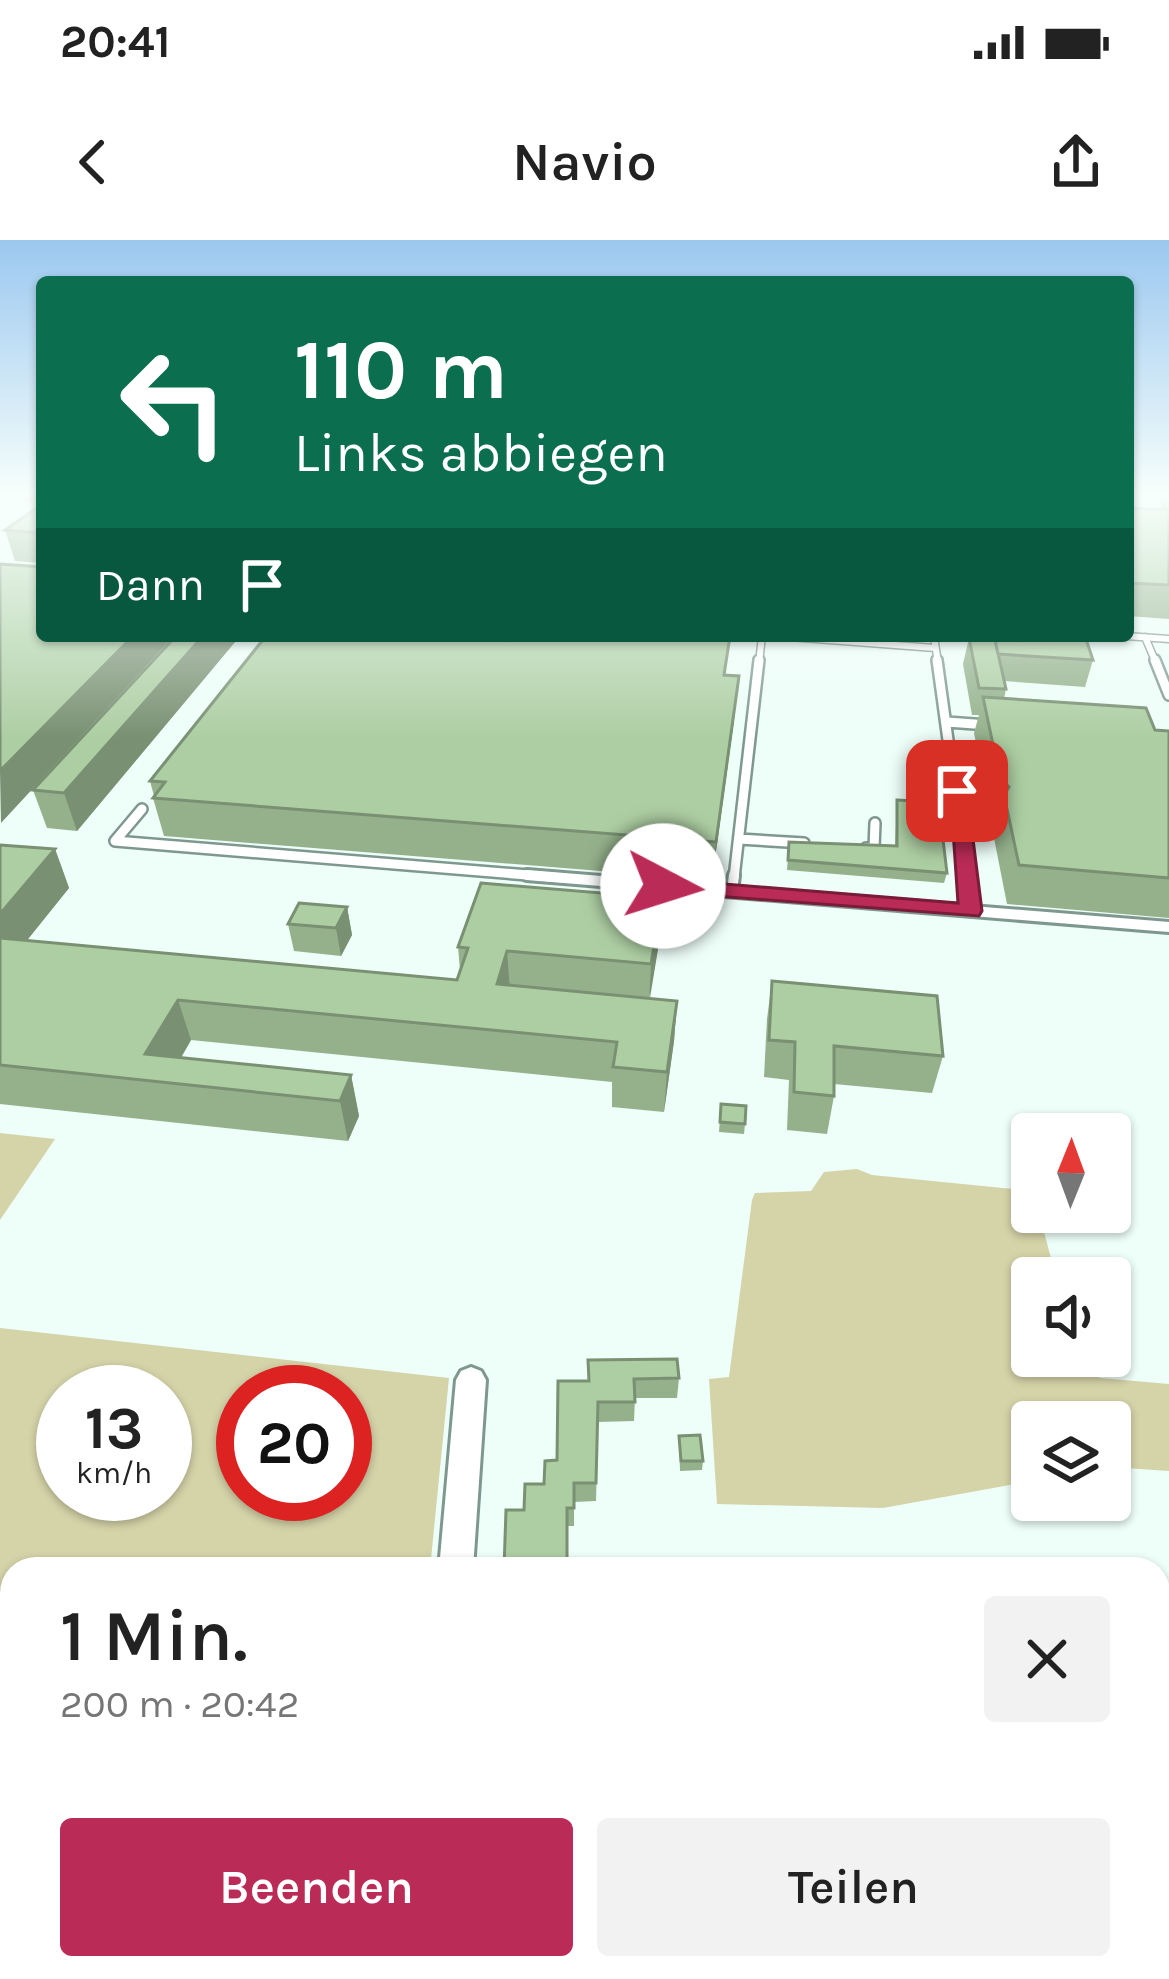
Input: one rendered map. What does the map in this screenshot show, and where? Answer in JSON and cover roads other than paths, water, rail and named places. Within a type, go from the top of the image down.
[{"type":"street","points":[[457,1557],[471,1380]]},
{"type":"lane","points":[[1134,636],[1169,639]]},
{"type":"lane","points":[[1145,637],[1169,695]]},
{"type":"lane","points":[[732,891],[761,642]]},
{"type":"lane","points":[[934,642],[962,823],[970,911]]},
{"type":"lane","points":[[947,722],[991,725]]},
{"type":"lane","points":[[142,808],[115,841],[1169,927]]},
{"type":"lane","points":[[854,847],[874,848],[875,823]]},
{"type":"lane","points":[[962,823],[989,825]]},
{"type":"lane","points":[[739,839],[812,844]]}]
